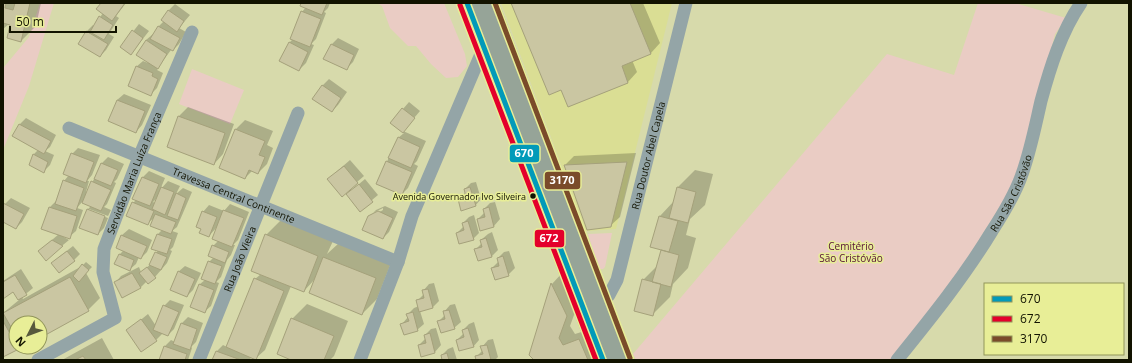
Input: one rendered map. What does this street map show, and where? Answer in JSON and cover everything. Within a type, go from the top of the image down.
[{"type":"main road","points":[[467,3],[592,305],[623,360]]},
{"type":"main road","points":[[488,3],[592,305],[603,360]]},
{"type":"street","name":"Rua Doutor Abel Capela","points":[[592,305],[609,295],[617,280],[686,3]]},
{"type":"street","name":"Rua São Cristóvão","points":[[897,360],[951,293],[1007,208],[1021,179],[1029,155],[1042,100],[1061,40],[1081,3]]},
{"type":"street","name":"Servidão Maria Luíza França","points":[[38,360],[115,318],[103,272],[104,249],[139,157],[192,32]]},
{"type":"street","points":[[360,360],[398,262],[412,216],[484,47]]},
{"type":"street","name":"Rua João Vieira","points":[[199,360],[298,113]]},
{"type":"street","name":"Travessa Central Continente","points":[[69,128],[398,262]]},
{"type":"shaded area","points":[[501,3],[672,3],[616,229],[586,231]]},
{"type":"green space","points":[[40,3],[54,3],[29,86],[3,150],[4,67],[29,37]]},
{"type":"green space","points":[[377,3],[444,3],[465,54],[467,66],[458,77],[446,78],[431,64],[416,46],[408,46],[390,28],[382,6]]},
{"type":"green space","name":"Cemitério São Cristóvão","points":[[978,3],[1015,3],[1066,18],[1055,34],[1023,163],[1003,202],[941,300],[891,360],[636,360],[633,354],[887,54],[954,75]]},
{"type":"green space","points":[[192,69],[244,90],[230,124],[179,104]]},
{"type":"green space","points":[[612,233],[605,267],[600,269],[588,234]]},
{"type":"building","points":[[3,3],[6,3],[5,8],[13,10],[15,3],[30,3],[21,42],[7,38],[10,25],[3,23]]},
{"type":"building","points":[[101,3],[125,3],[112,21],[96,9]]},
{"type":"building","points":[[301,3],[327,3],[322,15],[300,6]]},
{"type":"building","points":[[511,3],[630,3],[651,54],[622,66],[628,83],[568,107],[561,90],[549,95]]},
{"type":"building","points":[[168,10],[184,21],[177,32],[161,20]]},
{"type":"building","points":[[301,11],[321,19],[310,47],[290,39]]},
{"type":"building","points":[[99,16],[113,25],[104,40],[90,32]]},
{"type":"building","points":[[158,26],[180,38],[173,51],[150,39]]},
{"type":"building","points":[[132,30],[143,38],[131,55],[120,47]]},
{"type":"building","points":[[86,31],[108,44],[100,57],[78,44]]},
{"type":"building","points":[[146,40],[167,54],[158,69],[136,55]]},
{"type":"building","points":[[289,42],[308,52],[299,71],[279,61]]},
{"type":"building","points":[[331,44],[354,55],[347,70],[323,59]]},
{"type":"building","points":[[136,66],[153,73],[152,76],[158,79],[151,96],[128,86]]},
{"type":"building","points":[[322,85],[341,98],[332,112],[312,99]]},
{"type":"building","points":[[117,100],[145,111],[136,133],[108,121]]},
{"type":"building","points":[[402,108],[415,118],[403,133],[390,123]]},
{"type":"building","points":[[178,116],[225,133],[214,165],[167,147]]},
{"type":"building","points":[[19,124],[51,141],[44,154],[12,136]]},
{"type":"building","points":[[235,129],[265,141],[259,155],[265,157],[258,174],[249,170],[245,179],[219,168]]},
{"type":"building","points":[[398,137],[420,147],[411,168],[388,158]]},
{"type":"building","points":[[71,153],[94,162],[86,183],[63,174]]},
{"type":"building","points":[[33,154],[48,162],[44,173],[29,165]]},
{"type":"building","points":[[386,161],[412,172],[402,195],[376,184]]},
{"type":"building","points":[[627,162],[611,227],[587,230],[564,165]]},
{"type":"building","points":[[101,163],[118,170],[111,186],[94,179]]},
{"type":"building","points":[[344,166],[358,183],[342,197],[327,179]]},
{"type":"building","points":[[142,177],[159,184],[150,206],[132,199]]},
{"type":"building","points":[[63,180],[84,188],[76,211],[55,204]]},
{"type":"building","points":[[91,181],[111,190],[101,211],[82,203]]},
{"type":"building","points":[[359,184],[373,202],[360,212],[346,194]]},
{"type":"building","points":[[161,187],[174,192],[165,215],[152,209]]},
{"type":"building","points":[[470,187],[476,206],[461,211],[458,199],[466,197],[464,189]]},
{"type":"building","points":[[677,187],[696,192],[688,223],[669,218]]},
{"type":"building","points":[[176,193],[186,198],[178,220],[167,216]]},
{"type":"building","points":[[132,202],[154,211],[148,225],[126,216]]},
{"type":"building","points":[[3,203],[24,214],[16,229],[3,222]]},
{"type":"building","points":[[49,207],[77,216],[70,239],[41,229]]},
{"type":"building","points":[[489,207],[494,227],[480,231],[477,219],[485,217],[483,209]]},
{"type":"building","points":[[87,209],[105,216],[98,235],[79,228]]},
{"type":"building","points":[[223,210],[244,218],[232,247],[212,239]]},
{"type":"building","points":[[202,211],[217,217],[209,237],[199,233],[201,229],[196,227]]},
{"type":"building","points":[[378,211],[393,218],[383,239],[362,230],[368,216]]},
{"type":"building","points":[[155,214],[176,222],[171,234],[150,226]]},
{"type":"building","points":[[659,216],[678,221],[669,252],[650,247]]},
{"type":"building","points":[[468,221],[474,240],[459,244],[456,233],[464,230],[462,223]]},
{"type":"building","points":[[157,234],[172,239],[167,254],[151,249]]},
{"type":"building","points":[[265,234],[318,256],[304,292],[251,271]]},
{"type":"building","points":[[121,235],[147,246],[141,259],[116,248]]},
{"type":"building","points":[[486,238],[492,257],[478,261],[474,249],[482,247],[480,240]]},
{"type":"building","points":[[52,240],[63,246],[46,261],[38,251]]},
{"type":"building","points":[[212,245],[229,252],[225,263],[208,256]]},
{"type":"building","points":[[661,250],[679,255],[671,287],[652,282]]},
{"type":"building","points":[[67,251],[75,261],[59,273],[51,263]]},
{"type":"building","points":[[155,252],[167,257],[161,270],[149,265]]},
{"type":"building","points":[[119,254],[134,260],[130,271],[114,264]]},
{"type":"building","points":[[503,256],[509,276],[495,280],[491,268],[499,266],[497,258]]},
{"type":"building","points":[[323,257],[376,278],[362,315],[309,293]]},
{"type":"building","points":[[208,261],[222,266],[215,284],[201,279]]},
{"type":"building","points":[[82,264],[89,270],[79,282],[73,276]]},
{"type":"building","points":[[147,267],[156,278],[148,284],[139,273]]},
{"type":"building","points":[[178,271],[195,279],[187,297],[170,290]]},
{"type":"building","points":[[132,273],[141,288],[122,298],[114,282]]},
{"type":"building","points":[[15,275],[27,295],[18,300],[13,292],[3,299],[3,282]]},
{"type":"building","points":[[70,277],[89,311],[48,334],[48,315],[8,315],[8,322],[3,313]]},
{"type":"building","points":[[254,278],[284,291],[256,360],[226,347]]},
{"type":"building","points":[[642,279],[661,284],[653,316],[634,311]]},
{"type":"building","points":[[551,283],[567,316],[559,338],[563,345],[579,339],[588,360],[534,360],[529,355]]},
{"type":"building","points":[[199,284],[214,290],[205,313],[190,307]]},
{"type":"building","points":[[428,289],[433,308],[419,312],[416,300],[424,298],[422,290]]},
{"type":"building","points":[[163,305],[179,312],[168,336],[153,330]]},
{"type":"building","points":[[449,310],[455,329],[441,333],[437,321],[445,319],[443,311]]},
{"type":"building","points":[[413,312],[418,331],[404,335],[400,324],[409,321],[406,314]]},
{"type":"building","points":[[291,318],[334,336],[324,360],[291,360],[277,354]]},
{"type":"building","points":[[141,319],[157,341],[141,352],[126,330]]},
{"type":"building","points":[[3,321],[8,330],[8,354],[3,357]]},
{"type":"building","points":[[181,323],[197,329],[190,350],[173,344]]},
{"type":"building","points":[[468,328],[474,347],[459,351],[456,340],[464,337],[462,330]]},
{"type":"building","points":[[430,333],[435,353],[421,357],[418,345],[426,343],[424,335]]},
{"type":"building","points":[[487,345],[491,360],[476,360],[475,356],[483,354],[480,346]]},
{"type":"building","points":[[164,346],[187,354],[185,360],[159,360]]},
{"type":"building","points":[[216,351],[241,360],[212,360]]},
{"type":"building","points":[[447,353],[449,360],[442,360],[441,355]]},
{"type":"building","points":[[83,356],[86,360],[75,360]]},
{"type":"transit line","name":"670","points":[[467,3],[603,360]]},
{"type":"transit line","name":"3170","points":[[495,3],[630,358]]},
{"type":"transit line","name":"672","points":[[460,5],[596,360]]},
{"type":"place","name":"Avenida Governador Ivo Silveira","points":[[533,196]]}]
